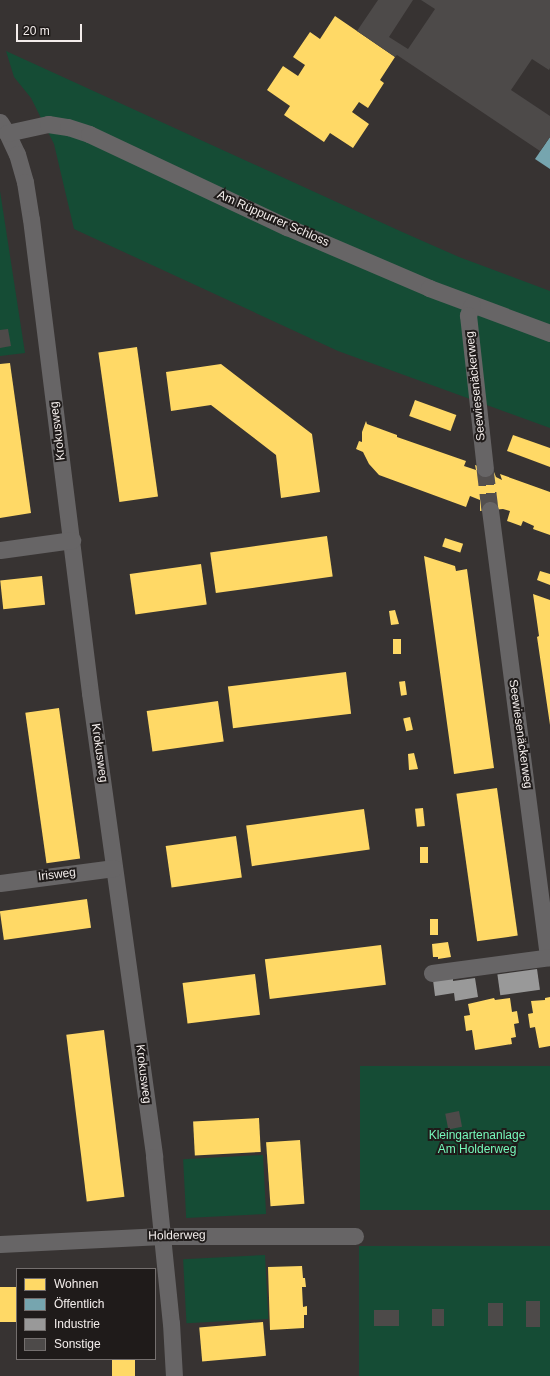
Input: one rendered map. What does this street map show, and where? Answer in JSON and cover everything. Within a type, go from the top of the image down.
[{"type":"street","name":"Am Rüppurrer Schloss","points":[[4,128],[48,124],[75,130],[294,230],[472,305],[550,333]]},
{"type":"street","name":"Krokusweg","points":[[4,128],[17,154],[25,182],[31,219],[114,868],[154,1157],[171,1322],[174,1376]]},
{"type":"street","name":"Seewiesenäckerweg","points":[[472,305],[468,315],[485,468]]},
{"type":"street","name":"Seewiesenäckerweg","points":[[432,973],[549,957],[490,510]]},
{"type":"street","points":[[0,550],[72,540]]},
{"type":"street","name":"Irisweg","points":[[0,883],[114,868]]},
{"type":"street","name":"Holderweg","points":[[0,1244],[162,1236],[354,1236]]},
{"type":"green space","points":[[6,51],[400,231],[459,257],[550,291],[550,428],[338,351],[74,229],[54,144],[31,98],[14,77]]},
{"type":"green space","points":[[0,191],[25,353],[0,356]]},
{"type":"green space","name":"Kleingartenanlage Am Holderweg","points":[[360,1066],[550,1066],[550,1210],[360,1210]]},
{"type":"green space","points":[[263,1155],[266,1214],[186,1218],[183,1159]]},
{"type":"green space","points":[[359,1246],[550,1246],[550,1376],[359,1376]]},
{"type":"green space","points":[[265,1255],[268,1319],[186,1323],[183,1259]]},
{"type":"building: Wohnen","points":[[335,16],[395,57],[380,80],[384,83],[368,108],[359,102],[352,112],[369,124],[353,148],[330,133],[324,142],[284,115],[290,106],[267,90],[283,66],[298,76],[305,65],[293,57],[310,32],[320,39]]},
{"type":"building: Wohnen","points":[[137,347],[158,497],[119,502],[98,352]]},
{"type":"building: Wohnen","points":[[10,363],[31,513],[0,518],[0,364]]},
{"type":"building: Wohnen","points":[[221,364],[312,434],[320,492],[281,498],[276,455],[211,405],[171,411],[166,372]]},
{"type":"building: Wohnen","points":[[415,400],[456,415],[451,431],[409,416]]},
{"type":"building: Wohnen","points":[[366,421],[367,424],[397,435],[397,437],[466,461],[464,466],[476,470],[475,465],[494,472],[496,477],[502,480],[500,474],[550,492],[550,535],[533,529],[534,526],[523,521],[521,526],[507,521],[510,511],[503,509],[480,511],[480,500],[470,496],[466,507],[379,475],[369,464],[363,452],[356,449],[359,441],[362,442],[362,432]]},
{"type":"building: Wohnen","points":[[513,435],[550,448],[550,467],[507,451]]},
{"type":"building: Wohnen","points":[[327,536],[333,577],[216,593],[210,552]]},
{"type":"building: Wohnen","points":[[445,538],[463,544],[460,552],[442,547]]},
{"type":"building: Wohnen","points":[[424,556],[455,566],[456,571],[467,569],[494,768],[454,774]]},
{"type":"building: Wohnen","points":[[201,564],[207,605],[135,615],[130,574]]},
{"type":"building: Wohnen","points":[[540,571],[550,574],[550,585],[537,580]]},
{"type":"building: Wohnen","points":[[42,576],[45,605],[3,609],[0,580]]},
{"type":"building: Wohnen","points":[[533,594],[550,600],[550,725],[537,637],[539,636]]},
{"type":"building: Wohnen","points":[[395,610],[399,624],[391,625],[389,611]]},
{"type":"building: Wohnen","points":[[393,639],[401,639],[401,654],[393,654]]},
{"type":"building: Wohnen","points":[[346,672],[351,714],[233,728],[228,687]]},
{"type":"building: Wohnen","points":[[405,681],[407,695],[401,696],[399,682]]},
{"type":"building: Wohnen","points":[[218,701],[224,742],[152,752],[147,711]]},
{"type":"building: Wohnen","points":[[59,708],[80,859],[46,863],[25,713]]},
{"type":"building: Wohnen","points":[[410,717],[413,730],[406,731],[403,719]]},
{"type":"building: Wohnen","points":[[414,753],[418,769],[409,770],[408,754]]},
{"type":"building: Wohnen","points":[[497,788],[518,936],[477,941],[456,794]]},
{"type":"building: Wohnen","points":[[423,808],[425,826],[417,827],[415,809]]},
{"type":"building: Wohnen","points":[[364,809],[370,850],[252,866],[246,826]]},
{"type":"building: Wohnen","points":[[236,836],[242,878],[172,887],[166,846]]},
{"type":"building: Wohnen","points":[[420,847],[428,847],[428,863],[420,863]]},
{"type":"building: Wohnen","points":[[87,899],[91,928],[4,940],[0,911]]},
{"type":"building: Wohnen","points":[[430,919],[438,919],[438,935],[430,935]]},
{"type":"building: Wohnen","points":[[448,942],[451,957],[438,959],[438,957],[433,957],[432,944]]},
{"type":"building: Wohnen","points":[[381,945],[386,985],[270,999],[265,959]]},
{"type":"building: Wohnen","points":[[255,974],[260,1015],[188,1024],[183,983]]},
{"type":"building: Wohnen","points":[[550,997],[550,1046],[539,1048],[535,1027],[530,1028],[528,1014],[533,1013],[531,1001],[545,1000],[545,998]]},
{"type":"building: Wohnen","points":[[494,998],[495,1000],[510,998],[512,1012],[517,1011],[519,1023],[514,1024],[516,1037],[511,1038],[512,1044],[475,1050],[472,1030],[466,1031],[464,1016],[470,1015],[468,1004]]},
{"type":"building: Wohnen","points":[[104,1030],[124,1197],[87,1201],[66,1035]]},
{"type":"building: Wohnen","points":[[259,1118],[261,1152],[195,1155],[193,1121]]},
{"type":"building: Wohnen","points":[[300,1140],[304,1204],[271,1206],[266,1142]]},
{"type":"building: Wohnen","points":[[302,1266],[303,1278],[305,1278],[306,1287],[302,1287],[303,1307],[307,1306],[307,1315],[304,1315],[304,1328],[270,1330],[268,1267]]},
{"type":"building: Wohnen","points":[[0,1287],[16,1287],[16,1322],[0,1322]]},
{"type":"building: Wohnen","points":[[263,1322],[266,1356],[202,1361],[199,1328]]},
{"type":"building: Wohnen","points":[[112,1360],[135,1360],[135,1376],[112,1376]]},
{"type":"building: Öffentlich","points":[[550,137],[550,169],[535,159]]},
{"type":"building: Industrie","points":[[537,969],[540,990],[500,995],[497,975]]},
{"type":"building: Industrie","points":[[453,978],[453,981],[475,978],[478,997],[455,1001],[454,993],[435,996],[433,980]]},
{"type":"building: Sonstige","points":[[378,0],[413,0],[389,37],[408,49],[435,9],[421,0],[550,0],[550,68],[549,70],[532,59],[511,90],[550,116],[550,137],[540,151],[397,55],[395,57],[357,31]]},
{"type":"building: Sonstige","points":[[8,329],[11,346],[0,348],[0,330]]},
{"type":"building: Sonstige","points":[[459,1111],[462,1127],[448,1129],[445,1114]]},
{"type":"building: Sonstige","points":[[526,1301],[540,1301],[540,1327],[526,1327]]},
{"type":"building: Sonstige","points":[[488,1303],[503,1303],[503,1326],[488,1326]]},
{"type":"building: Sonstige","points":[[432,1309],[444,1309],[444,1326],[432,1326]]},
{"type":"building: Sonstige","points":[[374,1310],[399,1310],[399,1326],[374,1326]]},
{"type":"tunnel","points":[[485,468],[490,510]]}]
